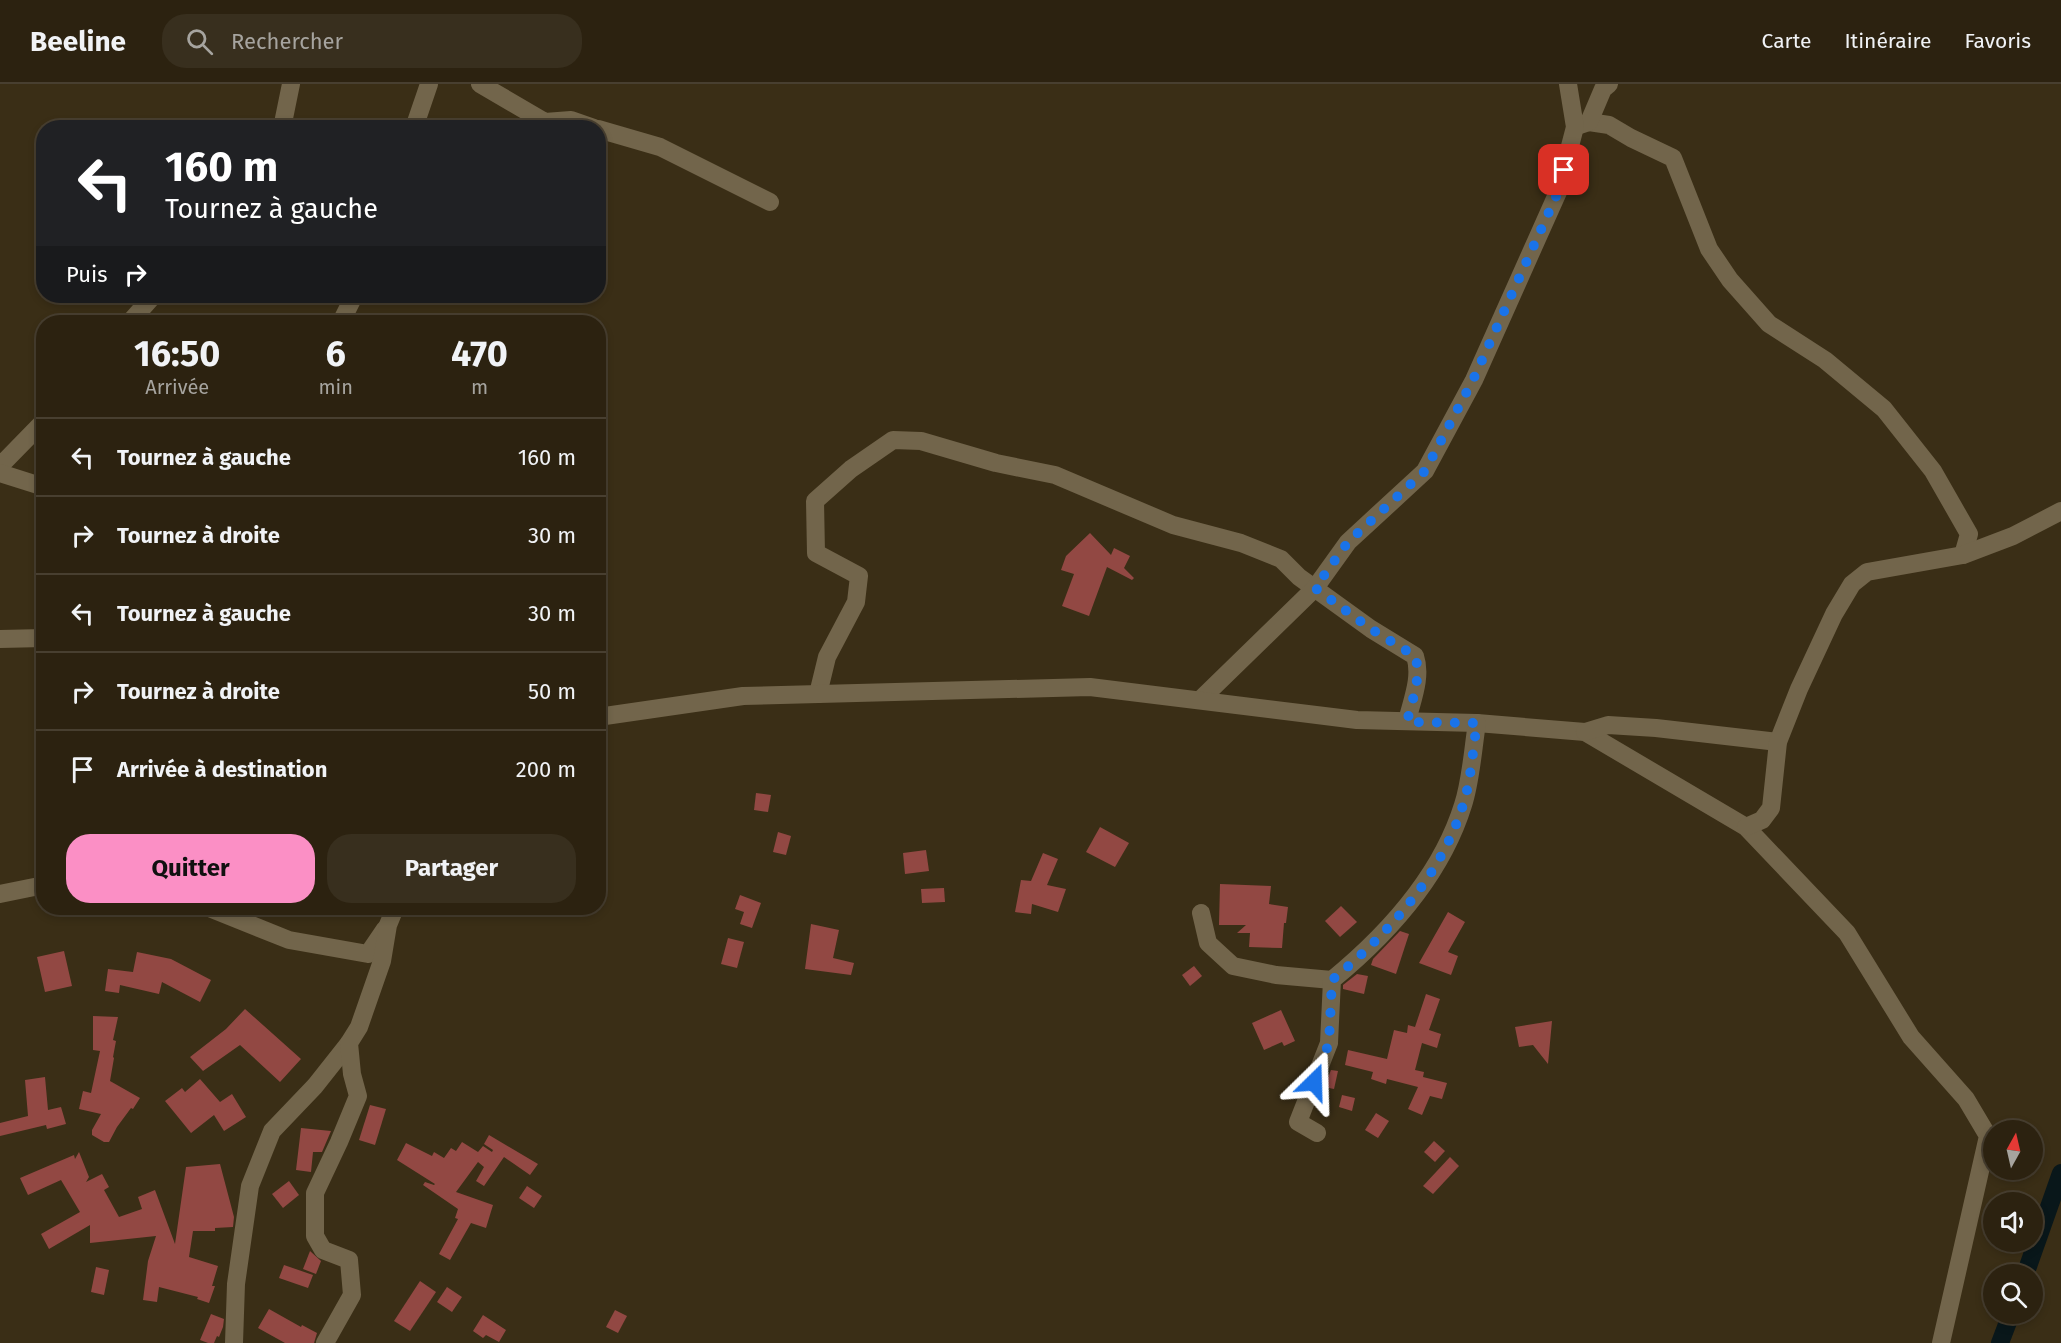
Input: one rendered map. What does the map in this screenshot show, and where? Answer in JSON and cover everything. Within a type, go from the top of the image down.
[{"type":"street","points":[[284,120],[291,84]]},
{"type":"street","points":[[417,120],[429,84]]},
{"type":"street","points":[[480,84],[542,120]]},
{"type":"street","points":[[1568,84],[1582,124]]},
{"type":"street","points":[[1200,700],[1315,588],[1348,542],[1425,471],[1473,380],[1558,192],[1582,124],[1603,89],[1609,84]]},
{"type":"street","points":[[1582,124],[1608,125],[1673,158],[1709,249],[1730,280],[1769,324],[1826,360],[1884,409],[1933,471],[1969,534],[1963,555]]},
{"type":"street","points":[[606,131],[660,147],[770,202]]},
{"type":"street","points":[[136,315],[147,303]]},
{"type":"street","points":[[0,466],[36,429]]},
{"type":"street","points":[[818,694],[827,657],[856,602],[859,576],[816,553],[815,501],[851,469],[892,440],[921,441],[996,464],[1055,475],[1173,525],[1241,543],[1281,559],[1299,577],[1371,629],[1415,656],[1418,665],[1417,678],[1407,722]]},
{"type":"street","points":[[0,472],[36,484]]},
{"type":"street","points":[[1746,827],[1762,820],[1771,808],[1778,742],[1799,689],[1834,614],[1852,584],[1867,572],[1963,555],[2013,536],[2061,511]]},
{"type":"street","points":[[0,639],[36,638]]},
{"type":"street","points":[[606,716],[743,696],[1090,687],[1357,720],[1477,723],[1585,732],[1608,725],[1778,742]]},
{"type":"street","points":[[1201,913],[1208,943],[1233,966],[1275,975],[1332,980],[1365,953],[1399,915],[1438,864],[1464,804],[1477,723]]},
{"type":"street","points":[[1585,732],[1746,827],[1847,933],[1911,1037],[1966,1099],[1988,1136],[1941,1343]]},
{"type":"street","points":[[0,894],[36,887]]},
{"type":"street","points":[[226,915],[289,940],[368,954],[392,915]]},
{"type":"street","points":[[234,1343],[236,1284],[250,1186],[272,1131],[315,1086],[359,1028],[382,961],[388,925]]},
{"type":"street","points":[[1317,1133],[1298,1122],[1329,1043],[1332,980]]},
{"type":"street","points":[[325,1343],[352,1295],[349,1260],[323,1250],[315,1236],[315,1192],[358,1096],[351,1074],[349,1043]]},
{"type":"building","points":[[1090,533],[1111,555],[1114,548],[1130,556],[1124,568],[1134,578],[1132,580],[1107,567],[1089,616],[1062,606],[1074,574],[1061,570],[1066,556]]},
{"type":"building","points":[[756,793],[771,795],[768,812],[754,810]]},
{"type":"building","points":[[1100,827],[1129,843],[1115,867],[1086,852]]},
{"type":"building","points":[[778,832],[791,836],[786,855],[773,852]]},
{"type":"building","points":[[926,850],[929,871],[905,874],[903,853]]},
{"type":"building","points":[[1043,853],[1058,859],[1047,885],[1066,889],[1058,912],[1032,904],[1031,914],[1015,912],[1021,880],[1031,881]]},
{"type":"building","points":[[1220,884],[1271,886],[1269,904],[1288,907],[1282,948],[1249,947],[1250,933],[1237,933],[1246,925],[1219,925]]},
{"type":"building","points":[[944,888],[945,902],[922,903],[921,889]]},
{"type":"building","points":[[740,895],[761,903],[752,928],[740,924],[744,912],[735,909]]},
{"type":"building","points":[[1341,906],[1357,922],[1340,937],[1325,921]]},
{"type":"building","points":[[1448,912],[1465,922],[1448,952],[1458,956],[1451,975],[1419,963]]},
{"type":"building","points":[[811,924],[839,930],[833,958],[854,963],[851,975],[805,969]]},
{"type":"building","points":[[1400,931],[1409,934],[1396,974],[1371,965],[1373,959]]},
{"type":"building","points":[[728,938],[744,942],[737,968],[721,964]]},
{"type":"building","points":[[64,951],[72,986],[45,992],[37,957]]},
{"type":"building","points":[[137,952],[171,959],[211,980],[200,1002],[162,982],[159,994],[120,985],[119,993],[105,991],[108,969],[133,972]]},
{"type":"building","points":[[1194,966],[1202,976],[1190,986],[1182,975]]},
{"type":"building","points":[[1357,974],[1368,976],[1364,994],[1343,989],[1343,985]]},
{"type":"building","points":[[1426,994],[1440,999],[1429,1030],[1441,1034],[1437,1048],[1422,1043],[1415,1070],[1424,1072],[1423,1077],[1447,1083],[1442,1099],[1430,1096],[1422,1115],[1408,1109],[1418,1087],[1387,1079],[1386,1084],[1371,1079],[1373,1072],[1345,1065],[1348,1050],[1387,1059],[1394,1030],[1407,1033],[1408,1025],[1415,1027]]},
{"type":"building","points":[[245,1009],[301,1059],[280,1082],[240,1045],[203,1071],[190,1057],[226,1029]]},
{"type":"building","points":[[1281,1010],[1295,1041],[1284,1046],[1282,1042],[1264,1050],[1252,1023]]},
{"type":"building","points":[[93,1016],[118,1017],[113,1040],[116,1041],[110,1081],[140,1098],[117,1127],[109,1142],[104,1142],[92,1135],[92,1130],[101,1114],[79,1109],[83,1091],[91,1093],[100,1051],[93,1050]]},
{"type":"building","points":[[1552,1021],[1548,1064],[1533,1045],[1519,1047],[1515,1027]]},
{"type":"building","points":[[1331,1070],[1338,1071],[1334,1089],[1324,1087]]},
{"type":"building","points":[[45,1077],[48,1110],[61,1107],[66,1124],[47,1129],[46,1125],[0,1136],[0,1123],[28,1116],[25,1080]]},
{"type":"building","points":[[200,1079],[220,1102],[232,1094],[246,1117],[224,1131],[214,1115],[191,1133],[165,1101],[182,1088],[185,1092]]},
{"type":"building","points":[[1342,1095],[1355,1098],[1352,1111],[1339,1107]]},
{"type":"building","points":[[370,1105],[386,1109],[375,1145],[359,1140]]},
{"type":"building","points":[[1376,1113],[1389,1121],[1378,1138],[1365,1130]]},
{"type":"building","points":[[301,1128],[331,1131],[322,1152],[313,1152],[311,1172],[296,1170]]},
{"type":"building","points":[[489,1135],[538,1164],[530,1175],[504,1157],[484,1186],[476,1181],[484,1167],[478,1162],[456,1192],[493,1205],[486,1228],[471,1223],[450,1260],[439,1254],[458,1219],[455,1218],[458,1209],[423,1185],[425,1182],[435,1184],[397,1160],[406,1143],[432,1156],[434,1152],[444,1158],[451,1148],[456,1151],[462,1142],[478,1152],[483,1146],[492,1152],[493,1150],[484,1144]]},
{"type":"building","points":[[1434,1141],[1445,1151],[1435,1162],[1424,1152]]},
{"type":"building","points":[[79,1152],[89,1177],[86,1182],[102,1174],[109,1187],[104,1190],[119,1217],[142,1209],[138,1197],[155,1190],[175,1244],[186,1167],[220,1164],[234,1217],[233,1227],[215,1228],[215,1231],[193,1231],[189,1257],[218,1266],[212,1286],[215,1286],[209,1303],[197,1299],[198,1297],[159,1287],[157,1302],[143,1300],[148,1261],[156,1236],[90,1243],[90,1225],[49,1249],[41,1234],[80,1212],[61,1180],[28,1195],[20,1178],[74,1155],[75,1159]]},
{"type":"building","points":[[1450,1157],[1459,1166],[1433,1194],[1423,1186]]},
{"type":"building","points":[[289,1181],[299,1195],[283,1208],[272,1194]]},
{"type":"building","points":[[527,1186],[542,1196],[534,1208],[519,1198]]},
{"type":"building","points":[[310,1251],[321,1261],[316,1274],[303,1269]]},
{"type":"building","points":[[284,1265],[313,1275],[308,1288],[279,1278]]},
{"type":"building","points":[[96,1267],[109,1270],[104,1295],[91,1292]]},
{"type":"building","points":[[420,1281],[436,1292],[410,1331],[394,1321]]},
{"type":"building","points":[[447,1287],[462,1297],[452,1312],[437,1302]]},
{"type":"building","points":[[269,1309],[317,1333],[314,1343],[285,1343],[258,1328]]},
{"type":"building","points":[[615,1310],[627,1316],[618,1333],[606,1327]]},
{"type":"building","points":[[211,1314],[224,1319],[219,1337],[217,1336],[214,1343],[208,1343],[200,1340]]},
{"type":"building","points":[[483,1315],[506,1330],[499,1342],[486,1335],[483,1338],[473,1331]]},
{"type":"waterway","points":[[2029,1264],[2061,1173]]},
{"type":"waterway","points":[[2000,1343],[2007,1324]]},
{"type":"route","points":[[1314,1082],[1329,1043],[1332,980],[1365,953],[1399,915],[1438,864],[1464,804],[1477,723],[1407,722],[1417,678],[1418,665],[1415,656],[1371,629],[1315,588],[1348,542],[1425,471],[1473,380],[1558,192],[1564,170]]}]
